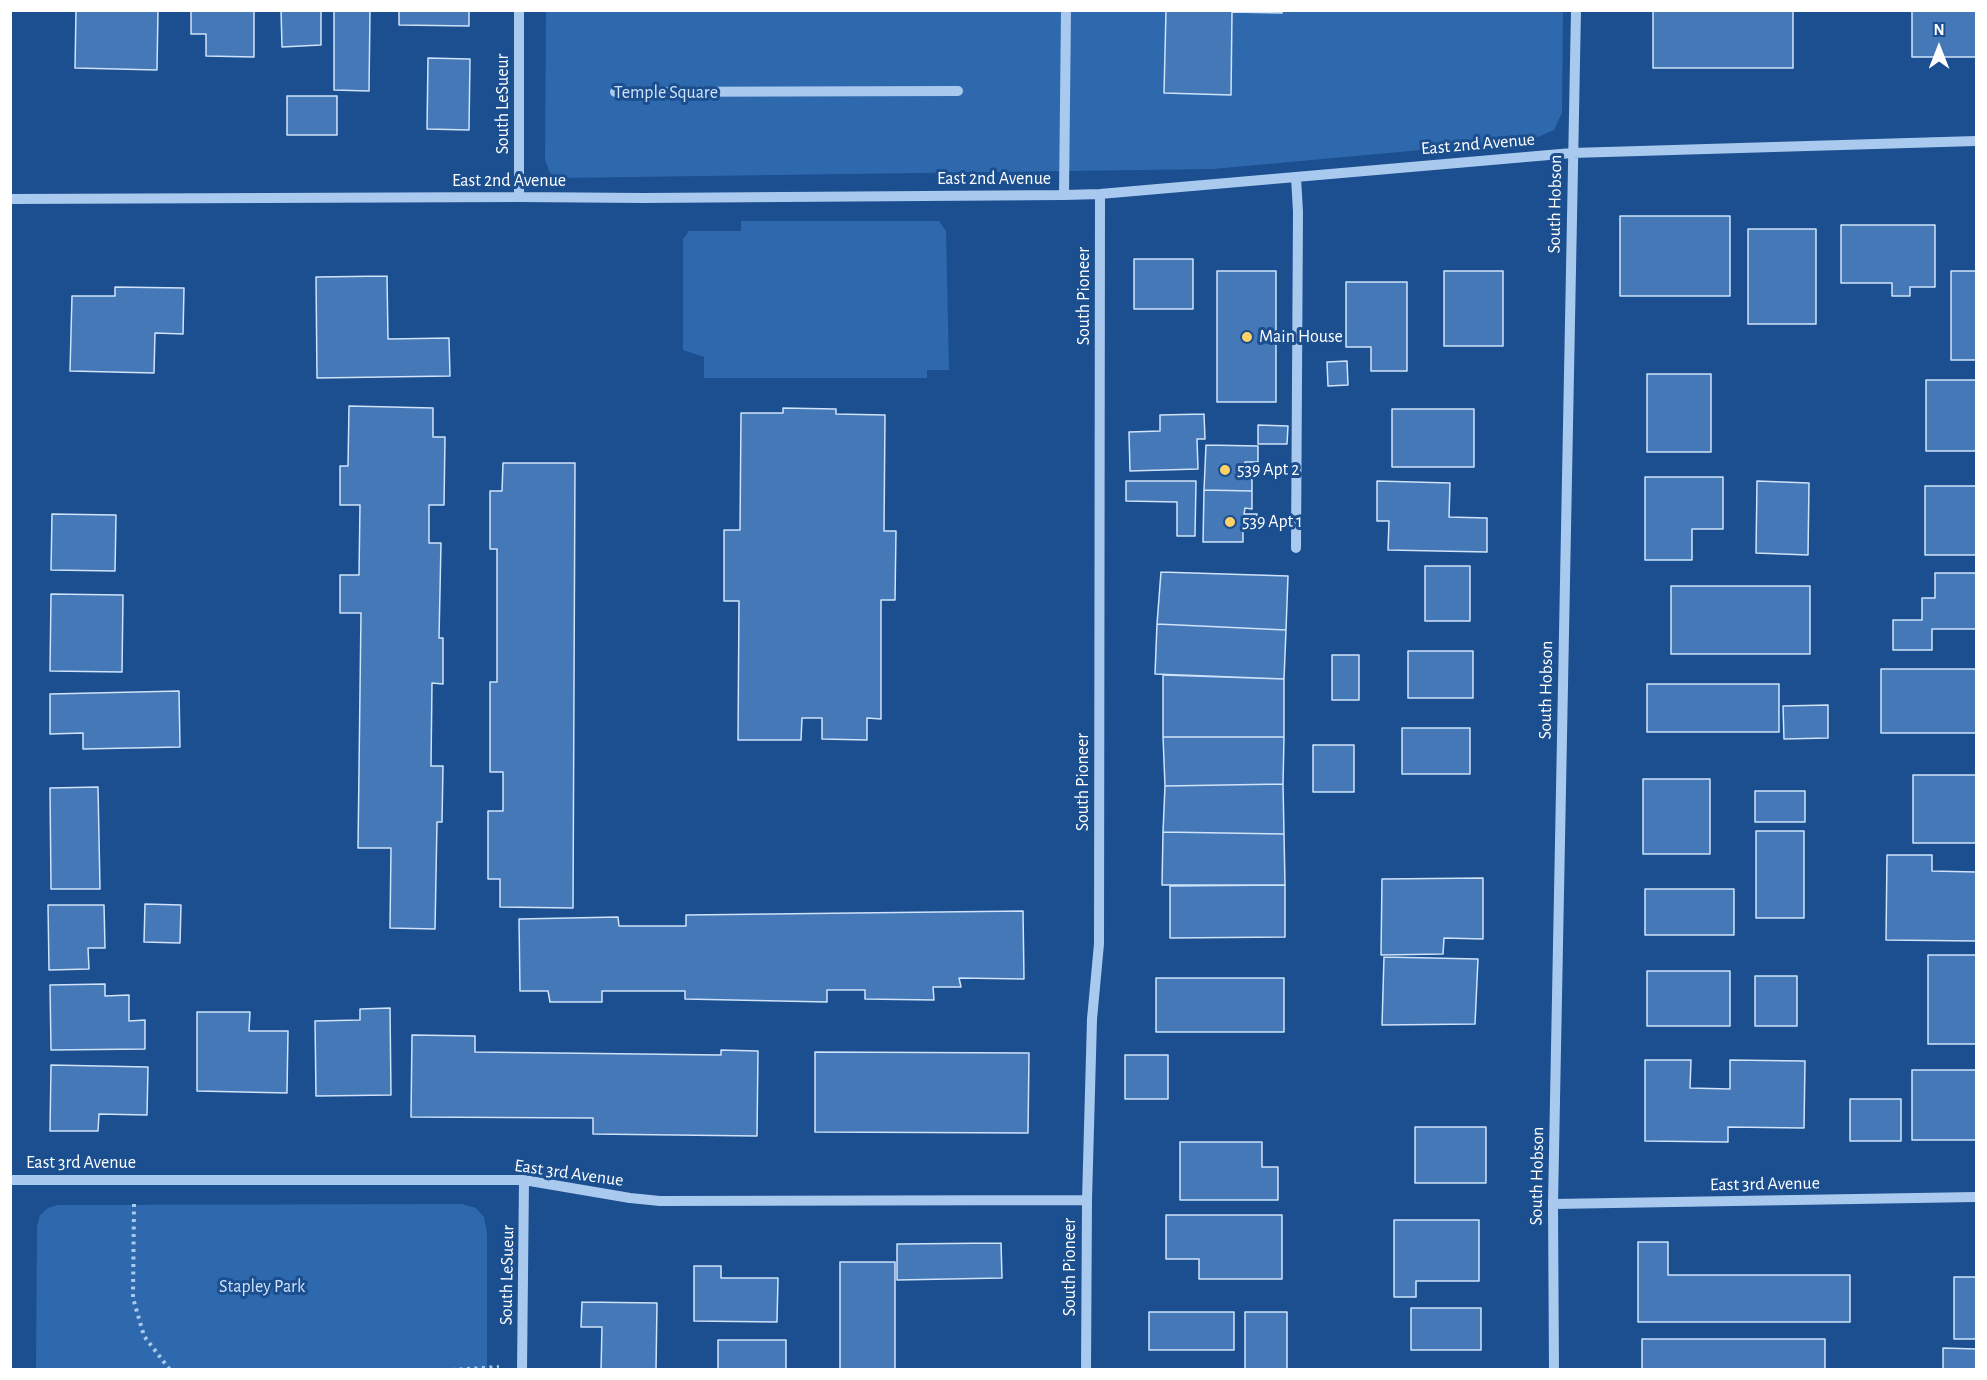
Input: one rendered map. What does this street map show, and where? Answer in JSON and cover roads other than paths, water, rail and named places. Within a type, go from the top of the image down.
[{"type":"street","name":"South LeSueur","points":[[519,10],[519,196]]},
{"type":"street","points":[[1064,195],[1066,10]]},
{"type":"street","name":"South Hobson","points":[[1554,1370],[1553,1204],[1576,10]]},
{"type":"street","points":[[615,92],[958,91]]},
{"type":"street","name":"East 2nd Avenue","points":[[10,199],[519,196],[654,198],[1100,194],[1572,153],[1977,141]]},
{"type":"street","points":[[1296,177],[1298,212],[1296,548]]},
{"type":"street","name":"South Pioneer","points":[[1086,1370],[1087,1200],[1092,1019],[1099,944],[1100,194]]},
{"type":"street","name":"East 3rd Avenue","points":[[10,1180],[524,1180],[660,1201],[1087,1200]]},
{"type":"street","name":"South LeSueur","points":[[522,1367],[524,1180]]},
{"type":"street","name":"East 3rd Avenue","points":[[1553,1204],[1977,1197]]},
{"type":"place","name":"Main House","points":[[1247,337]]},
{"type":"place","name":"539 Apt 2","points":[[1225,470]]},
{"type":"place","name":"539 Apt 1","points":[[1230,522]]},
{"type":"park label","name":"Temple Square","points":[[666,93]]},
{"type":"park label","name":"Stapley Park","points":[[262,1287]]}]
